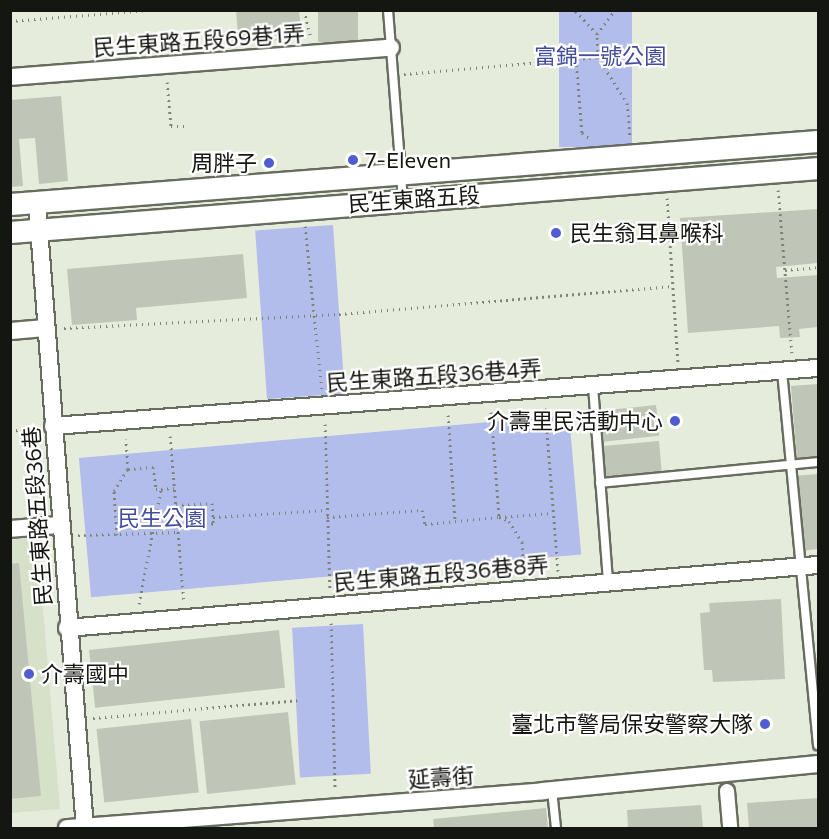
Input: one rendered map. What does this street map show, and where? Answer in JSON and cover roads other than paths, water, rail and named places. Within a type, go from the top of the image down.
[{"type":"street","name":"民生東路五段69巷1弄","points":[[10,77],[391,48]]},
{"type":"street","name":"民生東路五段","points":[[10,204],[819,141]]},
{"type":"street","name":"民生東路五段","points":[[10,232],[819,168]]},
{"type":"street","name":"民生東路五段36巷","points":[[38,202],[39,230],[53,328],[53,426],[67,628],[85,827]]},
{"type":"street","points":[[10,332],[53,328]]},
{"type":"street","name":"民生東路五段36巷4弄","points":[[53,426],[819,368]]},
{"type":"street","points":[[10,529],[60,525]]},
{"type":"street","name":"民生東路五段36巷8弄","points":[[67,628],[819,565]]},
{"type":"street","name":"延壽街","points":[[67,828],[552,790],[819,764]]},
{"type":"street","points":[[727,791],[730,828]]},
{"type":"lane","points":[[388,10],[403,200]]},
{"type":"lane","points":[[788,371],[800,567],[819,745]]},
{"type":"lane","points":[[593,386],[608,581]]},
{"type":"lane","points":[[600,483],[819,462]]},
{"type":"lane","points":[[552,790],[555,828]]},
{"type":"place","name":"7-Eleven","points":[[353,160]]},
{"type":"place","name":"周胖子","points":[[269,163]]},
{"type":"place","name":"民生翁耳鼻喉科","points":[[556,233]]},
{"type":"place","name":"介壽里民活動中心","points":[[675,421]]},
{"type":"place","name":"介壽國中","points":[[29,674]]},
{"type":"place","name":"臺北市警局保安警察大隊","points":[[765,724]]},
{"type":"park label","name":"富錦一號公園","points":[[600,56]]},
{"type":"park label","name":"民生公園","points":[[162,518]]}]
